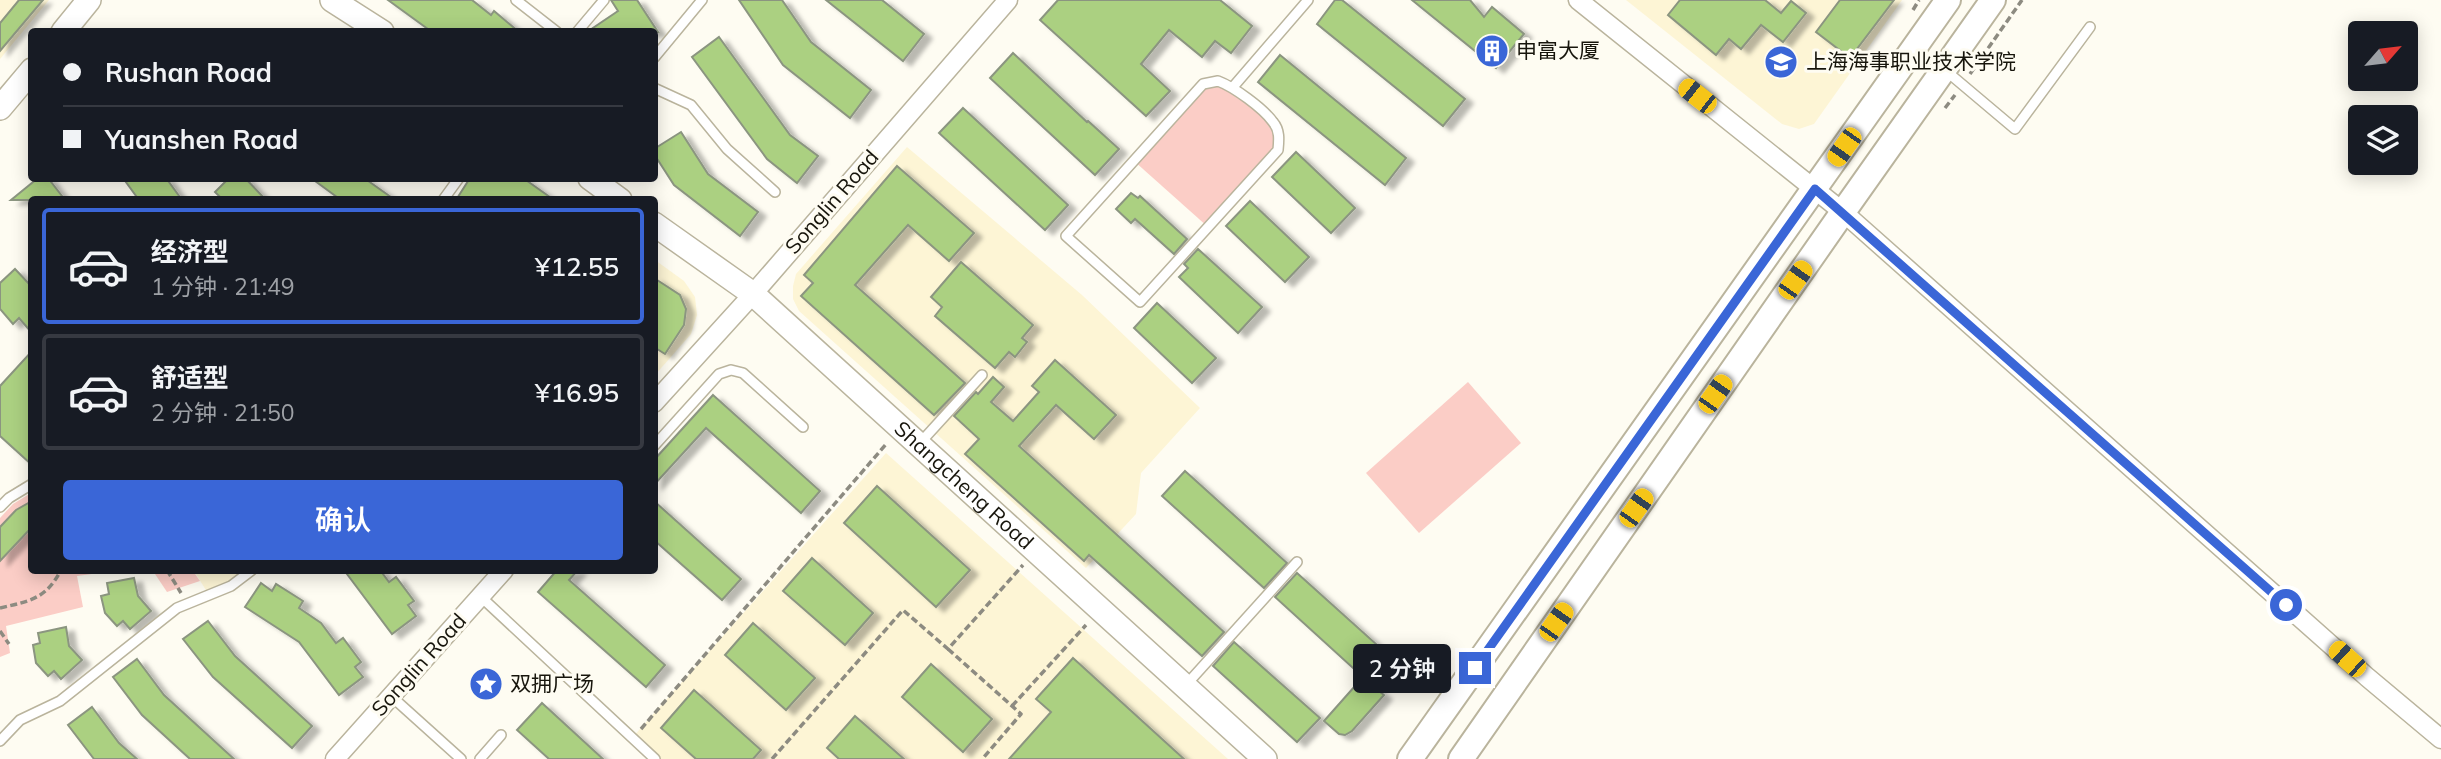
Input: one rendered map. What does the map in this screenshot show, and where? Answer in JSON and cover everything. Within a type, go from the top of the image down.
[{"type":"main road","points":[[1410,759],[1948,0]]},
{"type":"main road","points":[[1461,759],[1993,0]]},
{"type":"street","points":[[66,28],[89,0]]},
{"type":"street","points":[[332,0],[376,28]]},
{"type":"street","name":"Songlin Road","points":[[658,399],[753,294],[1008,0]]},
{"type":"street","points":[[1578,0],[1843,212],[2367,677],[2441,739]]},
{"type":"street","points":[[0,108],[28,75]]},
{"type":"street","points":[[595,182],[615,196]]},
{"type":"street","name":"Shangcheng Road","points":[[658,227],[753,294],[1265,759]]},
{"type":"street","name":"Songlin Road","points":[[335,759],[499,574]]},
{"type":"lane","points":[[516,0],[552,28]]},
{"type":"lane","points":[[580,28],[604,0]]},
{"type":"lane","points":[[658,53],[702,0]]},
{"type":"lane","points":[[1233,87],[1308,0]]},
{"type":"lane","points":[[1945,70],[2015,129],[2090,27]]},
{"type":"lane","points":[[1218,81],[1233,87],[1274,123],[1280,137],[1278,150],[1140,302],[1066,236],[1203,85],[1218,81]]},
{"type":"lane","points":[[658,90],[691,104],[727,149],[775,192]]},
{"type":"lane","points":[[658,442],[719,374],[731,370],[743,373],[803,427]]},
{"type":"lane","points":[[919,445],[982,375]]},
{"type":"lane","points":[[0,507],[28,486]]},
{"type":"lane","points":[[1186,686],[1297,562]]},
{"type":"lane","points":[[0,741],[20,720],[60,701],[177,608],[231,586],[247,574]]},
{"type":"lane","points":[[480,596],[655,759]]},
{"type":"lane","points":[[391,696],[461,759]]},
{"type":"lane","points":[[480,759],[501,735]]},
{"type":"path","points":[[632,738],[900,427]]},
{"type":"path","points":[[948,649],[1035,550]]},
{"type":"path","points":[[0,608],[41,596],[53,586],[59,574]]},
{"type":"path","points":[[170,574],[188,603]]},
{"type":"path","points":[[1012,706],[1100,609]]},
{"type":"path","points":[[772,759],[903,610],[1021,714],[984,757],[986,759]]},
{"type":"path","points":[[0,631],[9,644]]},
{"type":"shaded area","points":[[0,0],[49,0],[0,59]]},
{"type":"shaded area","name":"上海海事职业技术学院","points":[[1626,0],[1902,0],[1814,124],[1799,129],[1782,124]]},
{"type":"shaded area","points":[[1218,81],[1274,123],[1278,150],[1208,227],[1134,161],[1203,84]]},
{"type":"shaded area","points":[[907,147],[1082,295],[1200,408],[1141,473],[1136,514],[1086,568],[799,311],[793,299],[796,274]]},
{"type":"shaded area","points":[[658,262],[684,281],[695,297],[697,315],[691,334],[658,372]]},
{"type":"shaded area","points":[[1468,382],[1521,443],[1419,533],[1366,473]]},
{"type":"shaded area","points":[[886,453],[1228,759],[655,759],[632,738]]},
{"type":"shaded area","points":[[28,495],[28,574],[92,574],[77,576],[83,607],[6,626],[10,653],[0,657],[0,518],[13,504]]},
{"type":"shaded area","points":[[155,574],[195,574],[200,581],[167,592]]},
{"type":"shaded area","points":[[196,574],[247,574],[209,595]]},
{"type":"building","points":[[19,0],[43,0],[0,51],[0,23]]},
{"type":"building","points":[[388,0],[472,0],[491,15],[494,11],[514,28],[426,28]]},
{"type":"building","points":[[611,0],[637,0],[655,28],[593,28],[618,11]]},
{"type":"building","points":[[739,0],[782,0],[811,42],[871,90],[850,118],[783,65]]},
{"type":"building","points":[[826,0],[882,0],[924,34],[903,61]]},
{"type":"building","points":[[1058,0],[1220,0],[1252,26],[1231,53],[1215,41],[1202,57],[1169,30],[1141,64],[1170,91],[1146,116],[1040,20]]},
{"type":"building","points":[[1335,0],[1342,0],[1465,99],[1443,126],[1317,24]]},
{"type":"building","name":"申富大厦","points":[[1412,0],[1470,0],[1484,17],[1492,7],[1524,34],[1496,68]]},
{"type":"building","points":[[1680,0],[1765,0],[1781,13],[1791,1],[1806,13],[1783,42],[1761,25],[1741,49],[1729,39],[1716,55],[1668,15]]},
{"type":"building","points":[[1840,0],[1894,0],[1850,58],[1816,32]]},
{"type":"building","points":[[719,37],[790,135],[818,156],[797,183],[767,159],[692,57]]},
{"type":"building","points":[[1013,53],[1119,149],[1095,175],[990,78]]},
{"type":"building","points":[[1280,55],[1406,158],[1385,185],[1258,82]]},
{"type":"building","points":[[963,108],[1068,205],[1045,230],[939,133]]},
{"type":"building","points":[[681,132],[708,174],[758,212],[740,236],[674,185],[658,160],[658,146]]},
{"type":"building","points":[[1296,152],[1355,208],[1331,233],[1272,177]]},
{"type":"building","points":[[897,166],[974,233],[949,261],[908,225],[855,285],[965,383],[934,415],[801,296],[813,283],[804,275]]},
{"type":"building","points":[[33,182],[51,182],[62,196],[28,196],[28,200],[11,200]]},
{"type":"building","points":[[126,182],[169,182],[179,196],[136,196]]},
{"type":"building","points":[[225,182],[249,182],[262,196],[219,196],[215,192]]},
{"type":"building","points":[[316,182],[370,182],[389,196],[336,196]]},
{"type":"building","points":[[467,182],[529,182],[548,196],[459,196]]},
{"type":"building","points":[[1131,193],[1138,198],[1140,196],[1187,239],[1174,254],[1135,219],[1131,223],[1116,209]]},
{"type":"building","points":[[1250,201],[1309,257],[1285,282],[1226,226]]},
{"type":"building","points":[[1198,249],[1262,307],[1238,333],[1179,277],[1188,268],[1184,264]]},
{"type":"building","points":[[961,262],[1033,325],[1022,338],[1027,342],[1015,357],[1009,352],[995,368],[935,316],[942,307],[931,297]]},
{"type":"building","points":[[15,269],[28,283],[28,328],[19,318],[13,324],[0,309],[0,283]]},
{"type":"building","points":[[658,281],[680,295],[686,309],[684,325],[665,354],[658,350]]},
{"type":"building","points":[[1157,303],[1216,358],[1192,383],[1134,328]]},
{"type":"building","points":[[28,355],[28,461],[0,436],[0,386]]},
{"type":"building","points":[[1055,360],[1116,415],[1094,439],[1056,405],[1019,446],[1224,632],[1202,656],[1089,555],[1084,561],[965,454],[979,439],[954,416],[976,392],[978,394],[993,377],[1004,387],[991,402],[1013,421],[1039,392],[1032,386]]},
{"type":"building","points":[[713,395],[820,491],[801,513],[706,428],[658,481],[658,456]]},
{"type":"building","points":[[1185,471],[1287,563],[1264,588],[1162,496]]},
{"type":"building","points":[[877,486],[970,570],[936,607],[844,523]]},
{"type":"building","points":[[28,503],[28,531],[0,561],[0,527],[16,510]]},
{"type":"building","points":[[658,505],[741,579],[722,600],[658,544]]},
{"type":"building","points":[[812,558],[873,613],[845,645],[783,591]]},
{"type":"building","points":[[1297,573],[1396,662],[1374,687],[1384,695],[1352,731],[1345,735],[1339,734],[1324,721],[1363,677],[1275,597]]},
{"type":"building","points":[[347,574],[383,574],[389,582],[396,577],[414,601],[408,605],[416,616],[392,634]]},
{"type":"building","points":[[554,574],[574,574],[569,580],[665,665],[646,687],[538,592]]},
{"type":"building","points":[[134,578],[138,596],[151,611],[130,629],[123,621],[117,626],[105,613],[101,596],[109,594],[107,583]]},
{"type":"building","points":[[261,583],[272,591],[276,584],[303,601],[299,608],[321,623],[336,643],[343,638],[361,662],[355,667],[363,677],[339,695],[299,642],[245,607]]},
{"type":"building","points":[[208,621],[235,656],[312,726],[292,748],[213,677],[183,639]]},
{"type":"building","points":[[753,623],[815,678],[786,710],[725,655]]},
{"type":"building","points":[[66,627],[69,646],[82,660],[61,679],[54,671],[48,676],[36,663],[33,645],[40,643],[38,633]]},
{"type":"building","points":[[1234,642],[1320,718],[1297,742],[1213,666]]},
{"type":"building","points":[[1073,658],[1184,759],[1009,759],[1051,712],[1036,699]]},
{"type":"building","points":[[137,659],[164,695],[234,759],[190,759],[142,715],[113,677]]},
{"type":"building","points":[[931,664],[992,719],[963,752],[902,697]]},
{"type":"building","points":[[694,690],[761,750],[753,759],[696,759],[661,728]]},
{"type":"building","points":[[542,703],[603,759],[549,759],[517,730]]},
{"type":"building","points":[[92,707],[119,743],[137,759],[94,759],[68,725]]},
{"type":"building","points":[[855,716],[904,759],[839,759],[827,748]]},
{"type":"place","name":"申富大厦","points":[[1492,51]]},
{"type":"place","name":"上海海事职业技术学院","points":[[1781,62]]},
{"type":"place","name":"双拥广场","points":[[486,684]]},
{"type":"route","points":[[1475,668],[1815,189],[2286,605]]}]
